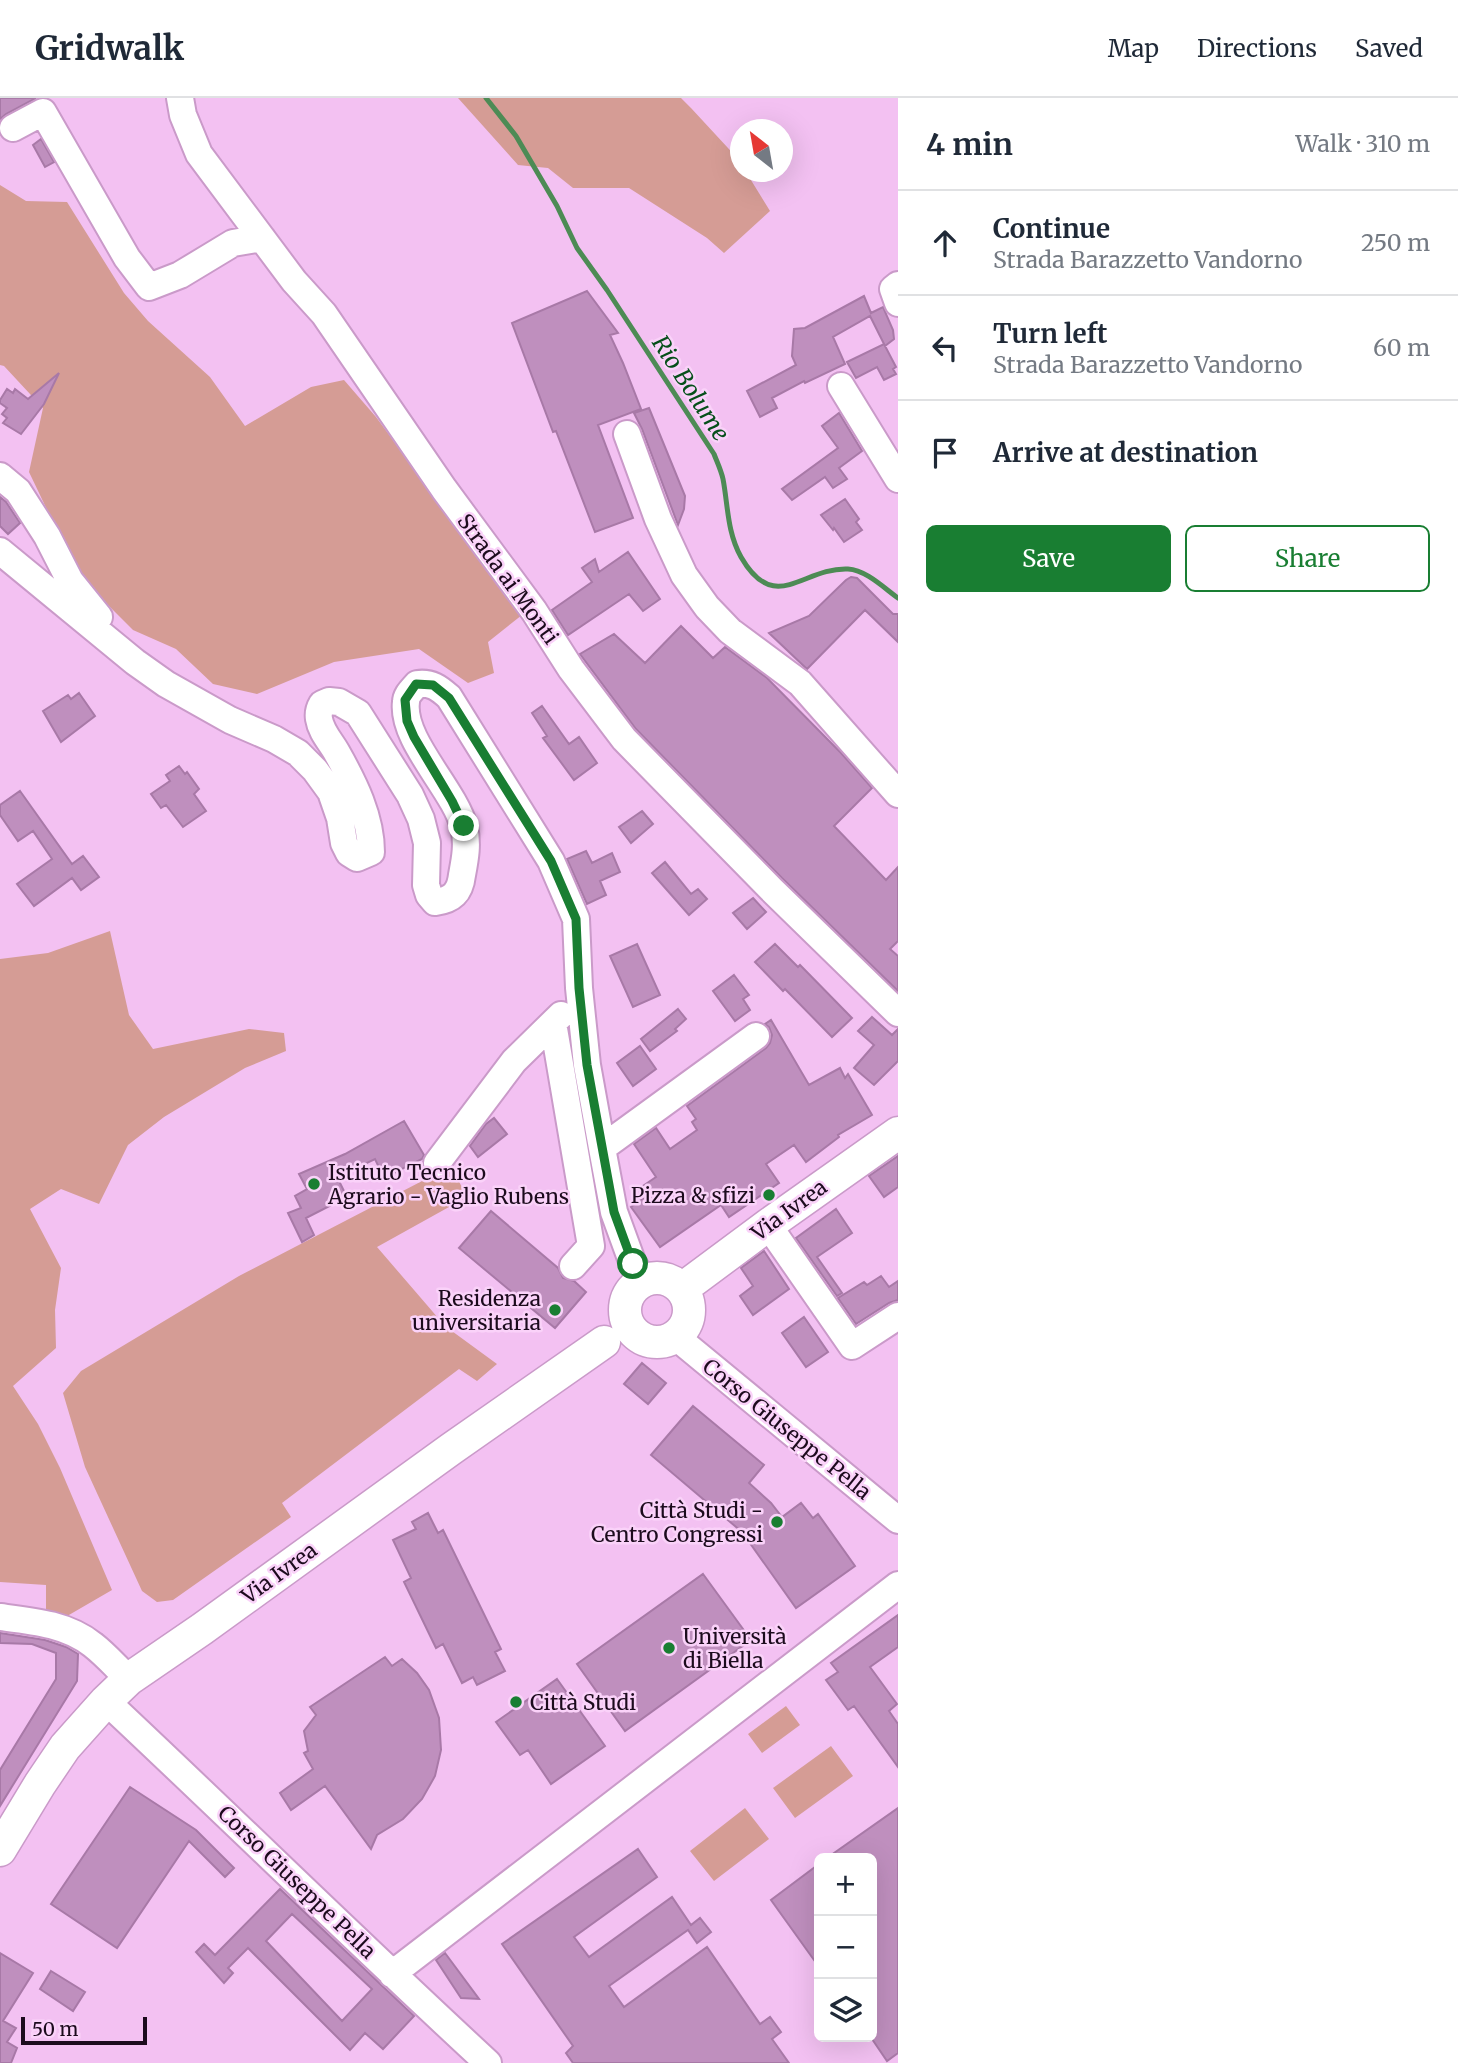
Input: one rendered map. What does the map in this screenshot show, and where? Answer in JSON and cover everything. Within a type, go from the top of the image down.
[{"type":"main road","name":"Via Ivrea","points":[[682,1289],[898,1133]]},
{"type":"main road","points":[[654,1278],[674,1282],[682,1289],[690,1309],[689,1320],[676,1337],[655,1343],[635,1334],[615,1335],[625,1316],[629,1295],[635,1287],[654,1278]]},
{"type":"main road","name":"Via Ivrea","points":[[0,1850],[65,1747],[129,1679],[615,1335]]},
{"type":"street","name":"Strada ai Monti","points":[[180,98],[183,115],[199,154],[295,281],[324,314],[444,489],[534,611],[571,669],[624,739],[771,889],[898,1013]]},
{"type":"street","points":[[13,128],[43,112],[127,258],[149,287],[180,275],[233,243],[262,238]]},
{"type":"street","points":[[898,285],[893,289],[898,303]]},
{"type":"street","points":[[841,386],[898,479]]},
{"type":"street","points":[[627,434],[658,519],[684,575],[707,607],[730,631],[800,683],[898,794]]},
{"type":"street","points":[[0,476],[18,491],[47,536],[69,581],[103,622],[109,641]]},
{"type":"street","points":[[0,551],[166,684],[230,720],[274,739],[298,753],[331,792],[340,818],[344,843],[349,853],[357,858],[371,852],[365,818],[351,780],[319,721],[318,710],[322,704],[330,701],[339,702],[358,713],[410,795],[421,819],[427,843],[426,885],[435,902],[446,901],[454,896],[461,886],[467,845],[464,826],[452,801],[407,721],[405,700],[416,684],[425,683],[440,689],[449,698],[551,861],[576,919],[587,1065],[601,1148],[614,1212],[633,1264],[644,1281]]},
{"type":"street","points":[[438,1163],[514,1061],[580,996]]},
{"type":"street","points":[[553,1023],[591,1246],[573,1266]]},
{"type":"street","points":[[601,1148],[756,1036]]},
{"type":"street","points":[[768,1225],[852,1346],[898,1316]]},
{"type":"street","name":"Corso Giuseppe Pella","points":[[676,1337],[898,1520]]},
{"type":"street","points":[[392,1974],[898,1585]]},
{"type":"street","points":[[0,1617],[46,1624],[78,1635],[93,1645],[129,1679]]},
{"type":"street","name":"Corso Giuseppe Pella","points":[[106,1701],[488,2063]]},
{"type":"shaded area","points":[[458,98],[681,98],[730,150],[730,182],[752,182],[770,211],[724,253],[707,238],[629,188],[573,188],[548,168],[518,165]]},
{"type":"shaded area","points":[[0,185],[26,201],[67,202],[124,293],[148,321],[210,377],[245,426],[311,387],[344,380],[376,417],[522,615],[488,642],[494,673],[468,683],[419,649],[334,662],[257,694],[213,684],[176,649],[133,630],[88,585],[29,472],[43,408],[4,366],[0,365]]},
{"type":"shaded area","points":[[110,931],[129,1015],[153,1049],[249,1029],[284,1033],[286,1051],[245,1068],[164,1117],[128,1145],[99,1204],[61,1189],[30,1209],[61,1268],[55,1310],[56,1348],[13,1386],[38,1424],[60,1468],[112,1590],[62,1619],[46,1611],[46,1585],[0,1582],[0,959],[48,953]]},
{"type":"shaded area","points":[[451,1166],[467,1197],[377,1247],[445,1326],[497,1364],[477,1381],[459,1369],[282,1503],[291,1517],[173,1600],[157,1602],[142,1591],[85,1467],[63,1393],[81,1371],[239,1276]]},
{"type":"shaded area","points":[[786,1706],[800,1725],[762,1753],[748,1734]]},
{"type":"shaded area","points":[[831,1746],[853,1776],[795,1818],[773,1788]]},
{"type":"shaded area","points":[[745,1808],[769,1839],[714,1881],[690,1851]]},
{"type":"building","points":[[0,98],[36,98],[0,119]]},
{"type":"building","points":[[41,139],[54,162],[45,167],[33,145]]},
{"type":"building","points":[[587,291],[618,333],[610,335],[641,409],[598,425],[633,518],[595,532],[556,431],[553,432],[512,323]]},
{"type":"building","points":[[864,296],[871,313],[883,307],[894,339],[885,346],[870,316],[833,337],[845,364],[772,398],[777,408],[760,417],[747,391],[796,365],[792,356],[794,329],[805,328]]},
{"type":"building","points":[[884,344],[896,367],[893,369],[896,374],[884,380],[877,367],[856,378],[847,362]]},
{"type":"building","points":[[59,373],[44,404],[21,434],[3,423],[7,418],[2,414],[7,408],[0,400],[7,389],[13,393],[15,389],[28,399]]},
{"type":"building","points":[[649,408],[685,496],[678,525],[634,413]]},
{"type":"building","points":[[839,413],[862,451],[839,468],[847,479],[833,488],[825,477],[792,500],[782,489],[838,448],[822,426]]},
{"type":"building","points":[[0,497],[20,523],[8,534],[0,526]]},
{"type":"building","points":[[845,499],[859,519],[856,522],[862,530],[844,542],[821,515]]},
{"type":"building","points":[[628,552],[660,599],[643,611],[629,594],[568,635],[552,610],[592,582],[582,568],[595,559],[599,572]]},
{"type":"building","points":[[851,577],[857,578],[893,614],[898,614],[898,642],[865,610],[807,669],[769,633],[809,616]]},
{"type":"building","points":[[681,626],[713,658],[725,647],[767,678],[872,788],[834,826],[886,880],[898,867],[898,941],[890,949],[898,956],[898,991],[782,878],[636,729],[580,654],[614,634],[645,663]]},
{"type":"building","points":[[79,693],[95,716],[61,742],[43,711],[68,695],[71,699]]},
{"type":"building","points":[[542,706],[569,744],[579,737],[597,763],[574,780],[543,738],[547,736],[532,713]]},
{"type":"building","points":[[179,766],[199,789],[194,794],[206,811],[183,827],[166,805],[161,808],[151,794],[170,781],[166,775]]},
{"type":"building","points":[[20,791],[72,864],[83,856],[99,877],[81,890],[72,878],[34,906],[17,884],[52,859],[33,831],[18,841],[0,815],[0,805]]},
{"type":"building","points":[[642,811],[653,824],[631,843],[619,827]]},
{"type":"building","points":[[586,851],[592,863],[612,853],[620,872],[600,881],[606,895],[587,904],[567,859]]},
{"type":"building","points":[[665,862],[691,894],[698,889],[707,899],[689,915],[652,873]]},
{"type":"building","points":[[753,898],[766,912],[747,929],[733,913]]},
{"type":"building","points":[[637,944],[660,995],[633,1007],[610,956]]},
{"type":"building","points":[[775,944],[798,967],[800,965],[852,1018],[832,1037],[755,962]]},
{"type":"building","points":[[734,975],[749,995],[743,999],[750,1010],[735,1021],[713,991]]},
{"type":"building","points":[[678,1009],[686,1019],[675,1029],[677,1031],[650,1051],[641,1039]]},
{"type":"building","points":[[872,1017],[892,1035],[898,1029],[898,1061],[874,1085],[854,1068],[874,1045],[858,1031]]},
{"type":"building","points":[[771,1020],[809,1085],[840,1068],[845,1078],[848,1074],[872,1115],[838,1135],[839,1137],[806,1162],[794,1145],[766,1164],[779,1183],[729,1217],[721,1205],[660,1247],[631,1207],[646,1196],[640,1188],[656,1177],[634,1144],[656,1128],[670,1149],[697,1130],[692,1122],[696,1119],[687,1106],[766,1048],[772,1035],[765,1024]]},
{"type":"building","points":[[640,1046],[656,1069],[633,1086],[617,1063]]},
{"type":"building","name":"Istituto Tecnico Agrario - Vaglio Rubens","points":[[494,1118],[507,1134],[478,1157],[470,1146],[486,1124]]},
{"type":"building","name":"Istituto Tecnico Agrario - Vaglio Rubens","points":[[404,1121],[424,1155],[422,1159],[384,1178],[375,1159],[337,1177],[347,1197],[306,1218],[314,1235],[302,1242],[288,1213],[301,1208],[295,1196],[307,1189],[299,1174],[345,1154]]},
{"type":"building","points":[[898,1156],[898,1187],[884,1197],[869,1176]]},
{"type":"building","points":[[836,1209],[852,1233],[817,1257],[842,1293],[837,1296],[796,1238]]},
{"type":"building","points":[[491,1211],[558,1268],[563,1278],[574,1281],[586,1292],[555,1328],[459,1248]]},
{"type":"building","points":[[764,1251],[789,1289],[753,1315],[740,1296],[753,1286],[741,1268]]},
{"type":"building","points":[[881,1276],[889,1287],[898,1281],[898,1300],[856,1324],[838,1298],[864,1282],[867,1285]]},
{"type":"building","points":[[804,1317],[828,1352],[806,1367],[782,1333]]},
{"type":"building","points":[[642,1363],[666,1383],[648,1404],[624,1384]]},
{"type":"building","name":"Città Studi - Centro Congressi","points":[[693,1406],[764,1465],[749,1483],[782,1517],[801,1503],[813,1518],[818,1514],[855,1566],[796,1608],[742,1532],[651,1455]]},
{"type":"building","points":[[428,1513],[438,1533],[443,1530],[501,1649],[495,1652],[505,1671],[477,1685],[473,1677],[462,1683],[443,1644],[436,1648],[404,1582],[411,1578],[393,1540],[416,1529],[412,1522]]},
{"type":"building","points":[[703,1574],[751,1640],[625,1731],[577,1664]]},
{"type":"building","points":[[898,1615],[898,1647],[870,1667],[897,1704],[889,1711],[898,1724],[898,1767],[854,1706],[848,1710],[826,1680],[838,1672],[831,1663]]},
{"type":"building","points":[[0,1633],[45,1640],[78,1654],[77,1681],[0,1806],[0,1770],[56,1679],[56,1653],[32,1644],[0,1643]]},
{"type":"building","points":[[385,1657],[392,1666],[402,1659],[417,1673],[429,1690],[439,1718],[441,1750],[435,1776],[422,1799],[403,1819],[377,1835],[371,1849],[325,1786],[291,1810],[280,1793],[313,1769],[304,1753],[308,1751],[304,1731],[316,1715],[310,1707]]},
{"type":"building","points":[[557,1679],[605,1746],[551,1784],[528,1750],[520,1755],[496,1722]]},
{"type":"building","points":[[130,1787],[196,1830],[234,1868],[225,1877],[189,1841],[117,1948],[51,1904]]},
{"type":"building","points":[[898,1808],[898,2053],[887,2061],[874,2042],[877,2042],[877,1853],[834,1853]]},
{"type":"building","points":[[638,1849],[657,1877],[574,1937],[589,1957],[672,1897],[691,1925],[700,1918],[711,1932],[697,1943],[688,1930],[609,1986],[624,2007],[707,1947],[760,2024],[770,2017],[781,2032],[772,2039],[789,2063],[573,2063],[566,2053],[573,2046],[502,1944]]},
{"type":"building","points":[[814,1868],[814,1960],[771,1900]]},
{"type":"building","points":[[280,1889],[414,2016],[383,2049],[365,2033],[350,2050],[248,1948],[228,1968],[233,1973],[224,1983],[196,1952],[204,1944],[215,1955]],"holes":[[[292,1914],[372,1989],[342,2021],[266,1941]]]},
{"type":"building","points":[[0,1953],[33,1973],[3,2021],[16,2028],[7,2042],[17,2048],[11,2063],[0,2063]]},
{"type":"building","points":[[445,1953],[479,1999],[461,1998],[436,1960]]},
{"type":"building","points":[[51,1971],[85,1992],[73,2011],[40,1989]]},
{"type":"waterway","name":"Rio Bolume","points":[[486,98],[516,136],[557,206],[577,248],[714,454],[723,479],[736,548],[754,574],[766,583],[778,586],[832,570],[855,570],[898,598]]},
{"type":"place","name":"Istituto Tecnico Agrario - Vaglio Rubens","points":[[314,1184]]},
{"type":"place","name":"Pizza & sfizi","points":[[769,1195]]},
{"type":"place","name":"Residenza universitaria","points":[[555,1310]]},
{"type":"place","name":"Città Studi - Centro Congressi","points":[[777,1522]]},
{"type":"place","name":"Università di Biella","points":[[669,1648]]},
{"type":"place","name":"Città Studi","points":[[516,1702]]},
{"type":"route","points":[[464,826],[407,721],[405,700],[416,684],[433,685],[449,698],[551,861],[576,919],[579,988],[587,1065],[614,1212],[633,1264]]}]
